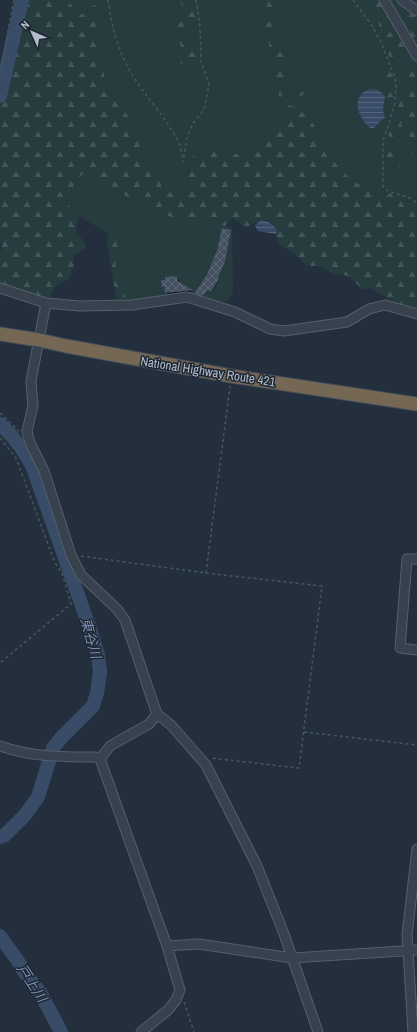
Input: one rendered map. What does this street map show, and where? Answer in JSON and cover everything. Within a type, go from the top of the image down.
[{"type":"highway","name":"National Highway Route 421","points":[[0,334],[231,376],[417,404]]},
{"type":"street","points":[[384,0],[417,56]]},
{"type":"street","points":[[402,0],[417,11]]},
{"type":"street","points":[[0,288],[46,303],[80,306],[132,305],[187,297],[236,312],[270,329],[284,331],[347,322],[369,309],[385,305],[417,314]]},
{"type":"street","points":[[46,303],[31,381],[33,406],[27,431],[30,443],[44,471],[71,555],[81,574],[117,608],[126,620],[157,714],[171,725],[202,759],[222,794],[257,866],[284,934],[318,1032]]},
{"type":"street","points":[[417,559],[407,559],[400,648],[417,650]]},
{"type":"street","points":[[100,759],[110,746],[149,724],[157,714]]},
{"type":"street","points":[[0,746],[13,750],[58,757],[95,757],[100,759]]},
{"type":"street","points":[[100,759],[167,946],[180,990],[176,1000],[168,1010],[142,1032]]},
{"type":"street","points":[[413,1032],[412,950],[407,935],[417,849]]},
{"type":"street","points":[[167,946],[199,944],[292,958],[412,950]]},
{"type":"path","points":[[0,74],[14,0]]},
{"type":"path","points":[[108,0],[112,25],[118,44],[130,71],[178,141],[183,162],[187,138],[193,123],[201,114],[205,106],[209,84],[201,62],[200,27],[196,0]]},
{"type":"path","points":[[353,0],[373,26],[381,42],[396,84],[395,102],[383,141],[383,186],[386,190],[409,198],[417,203]]},
{"type":"path","points":[[206,573],[231,376]]},
{"type":"path","points":[[0,413],[30,443]]},
{"type":"path","points":[[0,438],[16,458],[56,563],[62,573],[71,604],[0,663]]},
{"type":"path","points":[[87,557],[206,573],[322,586],[304,732],[298,768],[207,757],[202,759]]},
{"type":"path","points":[[304,732],[417,746]]},
{"type":"path","points":[[180,990],[194,1032]]},
{"type":"green space","points":[[18,0],[72,0],[70,2],[78,15],[84,14],[89,8],[98,4],[100,20],[96,32],[109,95],[122,107],[129,118],[149,165],[157,175],[164,192],[169,193],[186,187],[188,181],[189,163],[192,157],[196,155],[202,156],[213,151],[241,154],[251,151],[256,143],[266,137],[281,123],[288,105],[296,106],[302,101],[307,100],[311,121],[316,128],[316,135],[319,139],[320,146],[339,168],[351,179],[372,193],[376,189],[381,189],[385,192],[400,196],[417,205],[417,313],[392,305],[394,302],[371,288],[366,290],[362,289],[348,276],[332,273],[319,266],[306,265],[293,252],[278,243],[276,235],[277,231],[273,224],[268,221],[264,220],[252,225],[244,226],[233,218],[225,226],[175,218],[154,212],[84,172],[64,200],[79,216],[76,228],[78,235],[83,240],[86,248],[73,256],[74,265],[68,280],[57,285],[46,301],[17,292],[0,283],[0,251],[2,249],[0,238],[0,101]]},
{"type":"green space","points":[[72,0],[417,0],[417,205],[407,199],[381,189],[372,193],[351,179],[334,161],[329,158],[320,146],[319,139],[316,135],[316,128],[311,121],[309,106],[300,104],[293,107],[288,105],[284,111],[281,123],[277,128],[256,143],[251,151],[242,154],[210,151],[202,156],[197,155],[188,170],[188,181],[186,187],[169,193],[164,192],[157,175],[149,165],[122,107],[109,95],[96,32],[100,20],[89,8],[84,14],[78,15],[70,2]]},
{"type":"green space","points":[[181,0],[186,0],[196,7],[199,26],[187,33],[186,36],[193,47],[193,54],[196,52],[199,53],[197,58],[192,59],[198,64],[196,65],[185,65],[180,63],[186,55],[186,50],[181,48],[179,38],[173,34],[172,22],[175,19],[178,19],[180,22],[190,13],[181,4]]},
{"type":"green space","points":[[250,0],[276,0],[275,8],[278,24],[274,29],[268,33],[262,29],[263,22],[269,20],[270,17],[265,10],[267,6],[263,3],[260,6],[251,7],[249,5]]},
{"type":"green space","points":[[368,0],[379,0],[404,43],[405,54],[417,64],[417,101],[412,106],[417,114],[414,117],[399,116],[395,111],[398,94],[408,88],[412,80],[409,76],[403,76],[405,63],[403,61],[396,62],[390,59],[387,51],[387,42],[380,29],[371,2]]},
{"type":"green space","points":[[388,0],[395,0],[400,13],[406,12],[408,9],[417,17],[417,48]]},
{"type":"green space","points":[[269,40],[278,41],[279,52],[286,54],[288,70],[305,86],[305,94],[298,97],[295,85],[287,79],[284,80],[284,94],[281,97],[279,96]]},
{"type":"green space","points":[[389,62],[394,79],[395,91],[391,101],[386,104],[387,97],[390,92],[387,78],[385,76],[386,65]]},
{"type":"green space","points":[[412,120],[415,127],[416,136],[415,153],[412,153],[410,150],[404,148],[405,141],[411,140],[408,130],[409,122]]},
{"type":"green space","points":[[397,121],[402,121],[401,124],[404,133],[399,135],[398,139],[400,161],[398,169],[395,171],[392,162],[386,155],[384,147],[385,144],[388,145],[392,141],[388,134],[389,128]]},
{"type":"green space","points":[[84,172],[154,212],[175,218],[232,227],[233,291],[229,299],[226,302],[204,301],[124,304],[117,301],[107,242],[109,234],[79,216],[64,200]]},
{"type":"green space","points":[[109,234],[124,242],[114,249],[119,294],[125,294],[126,301],[120,303],[117,301],[107,242]]},
{"type":"water","points":[[369,89],[378,90],[385,96],[383,110],[385,118],[371,129],[363,119],[358,108],[359,98]]},
{"type":"water","points":[[261,220],[272,225],[277,231],[276,234],[258,231],[255,226]]},
{"type":"building","points":[[222,228],[231,230],[225,262],[218,278],[219,279],[211,292],[208,290],[202,296],[195,293],[207,274],[217,251]]},
{"type":"building","points":[[177,276],[178,282],[193,290],[165,293],[161,280],[165,280],[165,277]]},
{"type":"waterway","name":"東谷川","points":[[0,96],[22,0]]},
{"type":"waterway","name":"東谷川","points":[[0,424],[19,444],[33,468],[89,626],[98,655],[100,672],[97,693],[93,706],[53,748],[38,797],[25,815],[5,835],[0,837]]},
{"type":"waterway","name":"戸上川","points":[[0,936],[41,994],[61,1032]]}]
